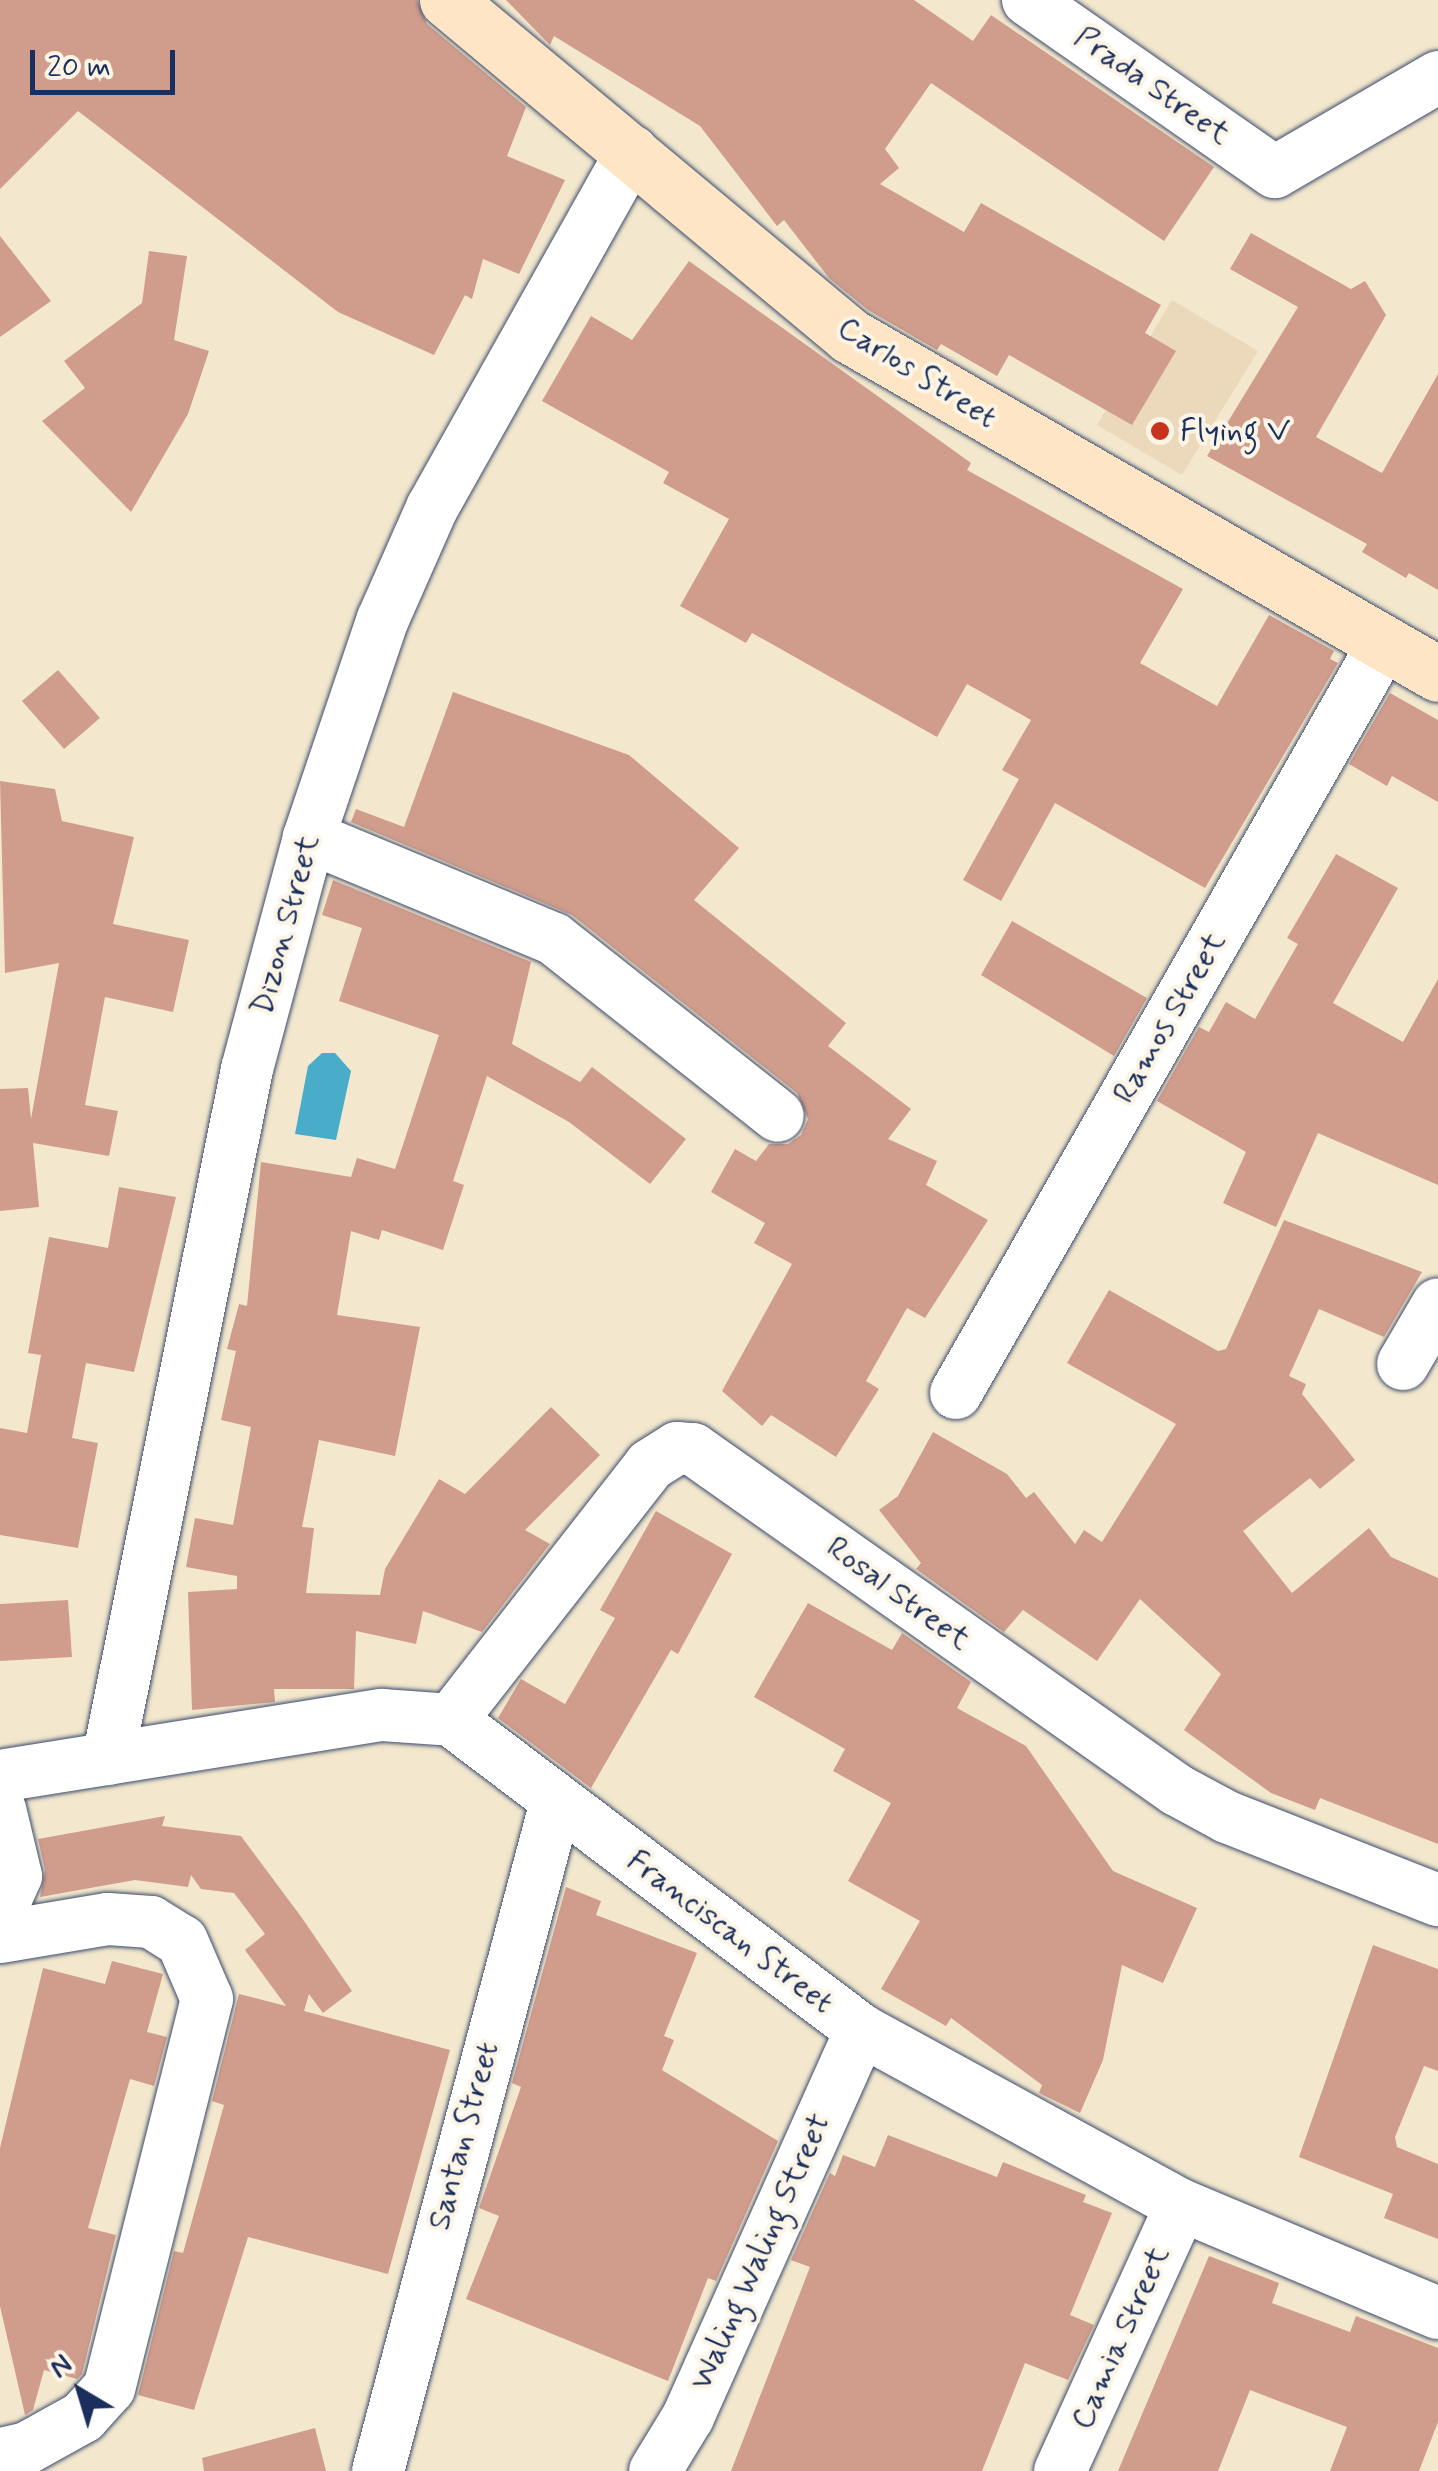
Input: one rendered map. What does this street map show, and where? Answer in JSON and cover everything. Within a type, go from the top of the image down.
[{"type":"street","name":"Carlos Street","points":[[447,0],[881,357],[1438,674]]},
{"type":"street","name":"Prada Street","points":[[1028,0],[1275,172],[1438,77]]},
{"type":"street","name":"Dizon Street","points":[[108,1758],[247,1069],[308,837],[383,620],[432,508],[632,151]]},
{"type":"street","name":"Ramos Street","points":[[956,1393],[1384,643]]},
{"type":"street","points":[[308,837],[554,939],[778,1116]]},
{"type":"street","points":[[1404,1364],[1438,1304]]},
{"type":"street","name":"Rosal Street","points":[[451,1720],[650,1465],[677,1448],[694,1449],[1178,1790],[1227,1817],[1438,1900]]},
{"type":"street","points":[[0,1776],[382,1715],[451,1720]]},
{"type":"street","name":"Franciscan Street","points":[[451,1720],[861,2030],[1181,2205],[1438,2313]]},
{"type":"street","name":"Santan Street","points":[[378,2471],[556,1802]]},
{"type":"street","points":[[0,1808],[16,1876],[2,1932],[108,1919],[151,1922],[182,1941],[207,1999],[110,2388],[83,2418],[27,2448],[0,2454]]},
{"type":"street","name":"Waling Waling Street","points":[[655,2471],[688,2417],[861,2030]]},
{"type":"street","name":"Camia Street","points":[[1060,2471],[1181,2205]]},
{"type":"shaded area","points":[[1172,300],[1258,351],[1182,475],[1097,425]]},
{"type":"water","points":[[322,1053],[335,1053],[351,1071],[336,1140],[295,1134],[308,1066]]},
{"type":"building","points":[[0,0],[417,0],[427,24],[526,107],[507,156],[565,180],[519,274],[483,259],[472,299],[465,295],[434,355],[338,312],[78,111],[0,189]]},
{"type":"building","points":[[506,0],[914,0],[973,41],[991,15],[1214,167],[1164,241],[931,83],[885,149],[899,168],[880,184],[964,232],[981,203],[1161,305],[1145,333],[1176,351],[1132,425],[1009,355],[997,376],[941,344],[937,350],[868,310],[829,278],[784,220],[777,226],[700,126],[554,36],[550,45]]},
{"type":"building","points":[[1251,233],[1351,289],[1365,281],[1386,315],[1316,437],[1382,473],[1438,374],[1438,590],[1409,573],[1406,578],[1362,552],[1367,544],[1207,456],[1298,307],[1230,269]]},
{"type":"building","points":[[0,236],[51,301],[0,337]]},
{"type":"building","points":[[149,251],[187,256],[174,340],[209,351],[188,414],[131,512],[42,421],[85,388],[64,361],[142,303]]},
{"type":"building","points":[[689,261],[971,463],[967,470],[1183,589],[1140,663],[1217,706],[1269,615],[1334,651],[1330,659],[1338,663],[1205,888],[1055,803],[1001,901],[963,880],[1019,779],[1002,770],[1031,720],[967,684],[937,737],[752,633],[746,643],[680,606],[729,519],[663,483],[669,472],[542,401],[591,316],[632,340]]},
{"type":"building","points":[[58,670],[100,718],[64,749],[22,701]]},
{"type":"building","points":[[453,692],[629,755],[739,848],[694,900],[846,1023],[828,1046],[911,1109],[888,1139],[937,1161],[926,1185],[988,1220],[925,1318],[907,1308],[866,1381],[879,1389],[836,1457],[771,1415],[762,1426],[722,1391],[792,1264],[754,1243],[765,1223],[711,1192],[735,1149],[756,1161],[769,1144],[788,1144],[801,1135],[808,1119],[797,1093],[572,915],[351,822],[356,809],[404,827]]},
{"type":"building","points":[[1390,693],[1438,720],[1438,802],[1392,776],[1387,786],[1349,764]]},
{"type":"building","points":[[0,781],[55,789],[62,821],[134,837],[113,924],[189,940],[173,1012],[105,997],[85,1105],[118,1111],[109,1156],[33,1143],[39,1207],[0,1211],[0,1089],[28,1088],[31,1119],[59,963],[5,973]]},
{"type":"building","points":[[1336,854],[1398,888],[1333,1003],[1403,1042],[1438,979],[1438,1185],[1318,1133],[1276,1227],[1223,1203],[1246,1152],[1157,1101],[1199,1027],[1209,1032],[1226,1002],[1255,1019],[1298,944],[1287,938]]},
{"type":"building","points":[[333,880],[531,962],[512,1044],[580,1082],[592,1067],[686,1139],[650,1184],[569,1122],[487,1076],[453,1181],[464,1185],[443,1250],[382,1230],[379,1240],[351,1231],[337,1315],[420,1327],[395,1456],[319,1440],[302,1527],[314,1528],[306,1593],[380,1595],[385,1569],[439,1479],[465,1494],[551,1407],[600,1455],[525,1530],[550,1544],[482,1632],[423,1611],[416,1644],[356,1631],[354,1689],[274,1689],[275,1702],[192,1710],[188,1592],[237,1589],[237,1576],[186,1567],[195,1518],[233,1525],[251,1427],[221,1420],[236,1351],[227,1349],[239,1304],[247,1306],[261,1162],[351,1177],[357,1158],[395,1169],[439,1035],[339,1001],[362,928],[322,915]]},
{"type":"building","points":[[1012,921],[1147,998],[1114,1056],[981,975]]},
{"type":"building","points":[[119,1187],[176,1197],[134,1372],[86,1363],[72,1438],[98,1443],[78,1548],[0,1535],[0,1428],[27,1433],[41,1355],[28,1353],[49,1237],[108,1248]]},
{"type":"building","points":[[1284,1220],[1422,1272],[1384,1337],[1319,1309],[1289,1376],[1306,1384],[1302,1394],[1355,1460],[1320,1489],[1310,1478],[1243,1531],[1292,1593],[1369,1528],[1391,1557],[1438,1578],[1438,1844],[1320,1798],[1315,1810],[1271,1793],[1184,1730],[1221,1674],[1140,1599],[1097,1661],[1023,1610],[1004,1632],[916,1569],[921,1563],[879,1510],[898,1496],[933,1432],[1007,1474],[1026,1498],[1034,1492],[1075,1544],[1084,1530],[1102,1542],[1176,1424],[1067,1363],[1109,1290],[1218,1351],[1226,1349]]},
{"type":"building","points":[[656,1511],[732,1554],[678,1654],[671,1650],[591,1788],[498,1718],[521,1679],[565,1704],[615,1618],[600,1610]]},
{"type":"building","points":[[68,1600],[72,1657],[0,1661],[0,1604]]},
{"type":"building","points":[[808,1603],[892,1650],[902,1633],[971,1682],[957,1708],[1026,1746],[1113,1871],[1197,1908],[1163,1983],[1122,1965],[1103,2060],[1080,2113],[1039,2093],[1042,2085],[951,2018],[946,2026],[881,1989],[920,1921],[848,1881],[891,1803],[833,1771],[845,1749],[754,1697]]},
{"type":"building","points":[[165,1816],[162,1826],[241,1836],[302,1918],[352,1991],[323,2013],[309,1994],[304,2011],[450,2050],[388,2274],[248,2237],[194,2410],[138,2395],[174,2251],[183,2253],[224,2105],[212,2101],[239,1994],[286,2006],[245,1950],[265,1934],[234,1893],[201,1889],[191,1875],[188,1887],[135,1880],[40,1897],[45,1870],[38,1839]]},
{"type":"building","points":[[566,1887],[601,1901],[596,1915],[697,1953],[664,2036],[674,2040],[662,2070],[778,2141],[716,2281],[708,2278],[668,2381],[466,2299],[499,2216],[479,2208],[521,2087],[512,2083]]},
{"type":"building","points":[[1373,1945],[1438,1969],[1438,2071],[1424,2066],[1395,2137],[1397,2147],[1438,2164],[1438,2239],[1384,2218],[1393,2194],[1299,2157]]},
{"type":"building","points":[[112,1961],[163,1974],[147,2032],[167,2037],[154,2086],[130,2079],[88,2228],[116,2235],[82,2374],[77,2379],[44,2370],[33,2410],[25,2415],[0,2306],[0,2148],[43,1968],[105,1984]]},
{"type":"building","points":[[888,2135],[997,2177],[1003,2162],[1086,2195],[1083,2202],[1112,2213],[1070,2315],[1094,2325],[1068,2380],[1025,2363],[982,2471],[731,2471],[810,2267],[791,2260],[830,2173],[835,2176],[843,2155],[875,2167]]},
{"type":"building","points":[[1209,2256],[1279,2283],[1272,2303],[1350,2332],[1356,2316],[1438,2348],[1438,2422],[1419,2471],[1330,2471],[1347,2427],[1250,2390],[1218,2471],[1118,2471]]},
{"type":"building","points":[[315,2428],[326,2471],[204,2471],[202,2458]]},
{"type":"place","name":"Flying V","points":[[1160,431]]}]
